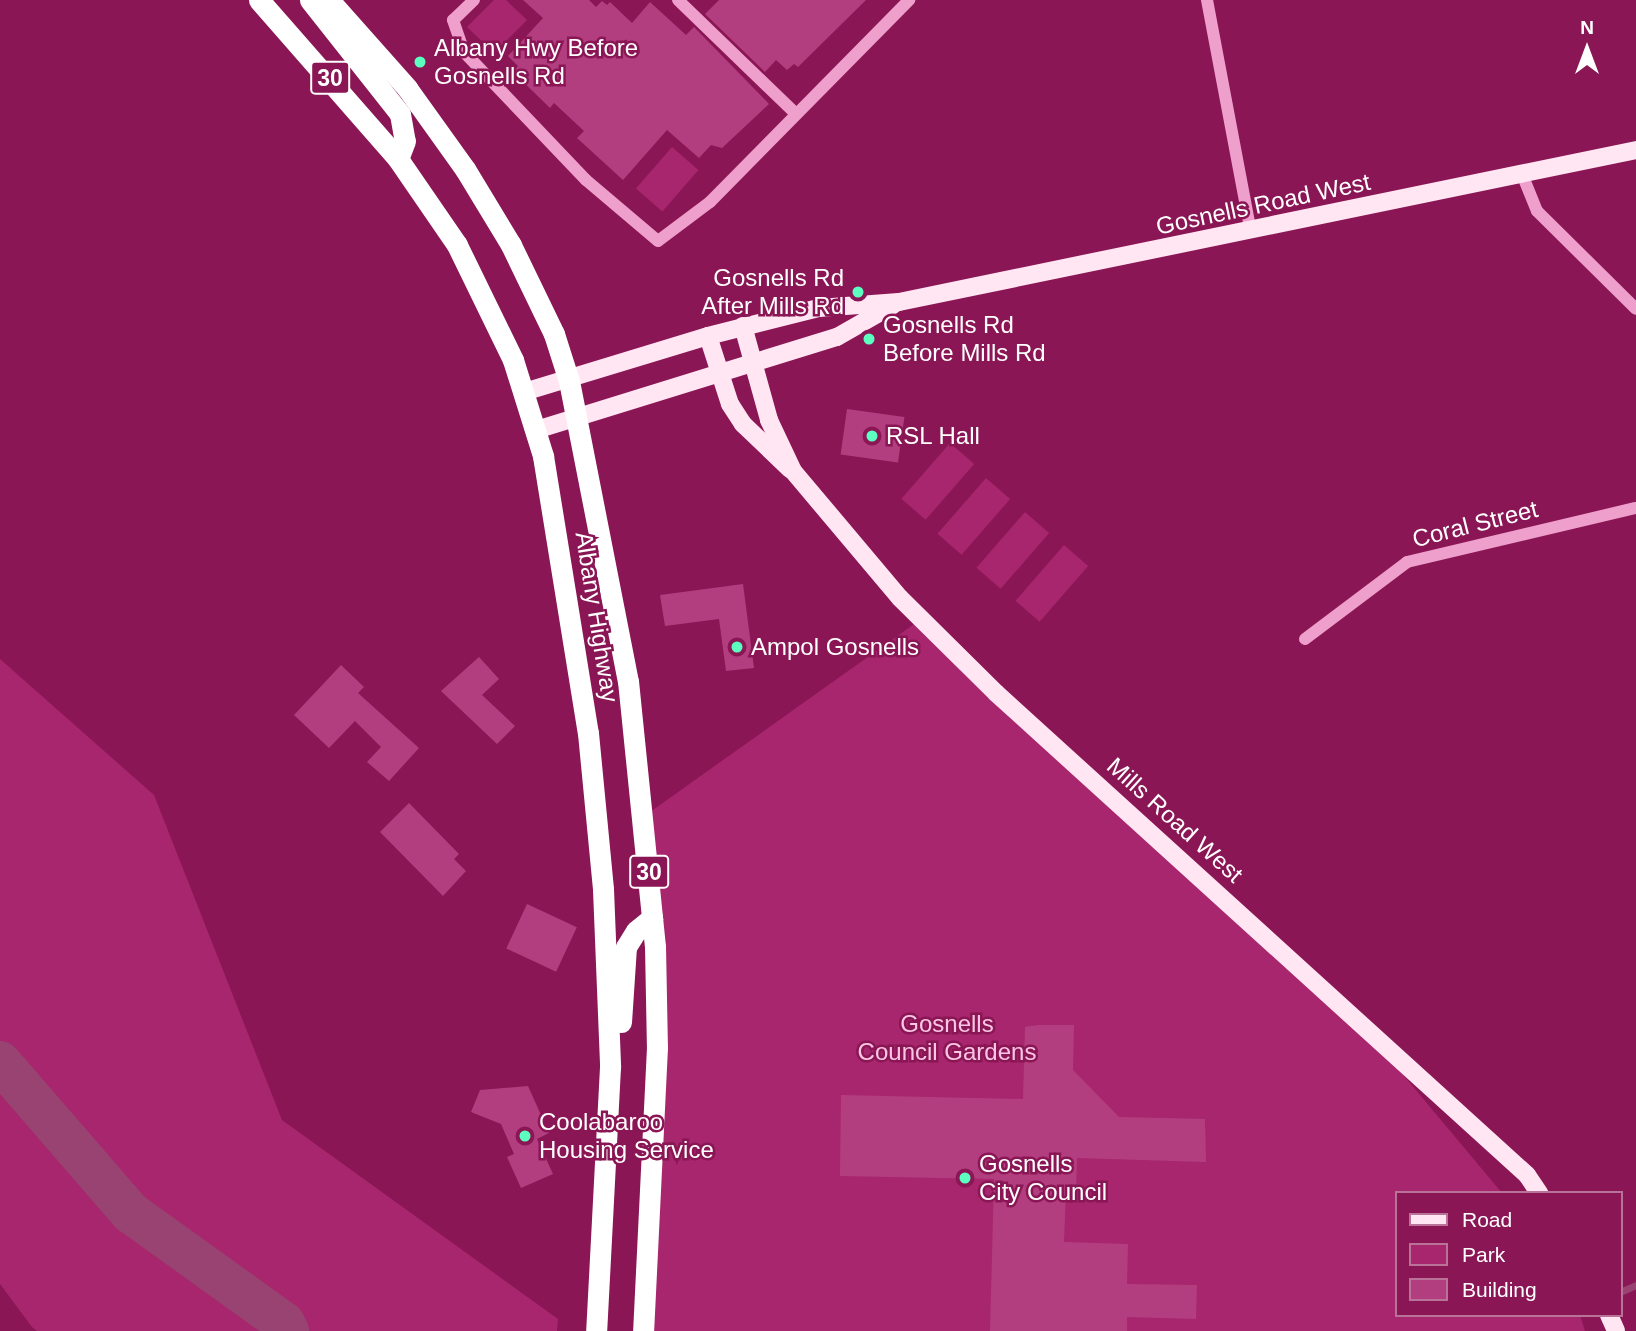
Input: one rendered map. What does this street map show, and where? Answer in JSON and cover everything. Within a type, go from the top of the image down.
[{"type":"highway","name":"Albany Highway","points":[[259,0],[398,159],[457,245],[524,391],[536,430],[553,502],[596,791],[610,1068],[596,1331]]},
{"type":"highway","points":[[310,0],[400,114],[405,141],[398,159]]},
{"type":"highway","name":"Albany Highway","points":[[329,0],[407,88],[471,178],[554,334],[569,381],[628,681],[652,918],[657,1047],[643,1331]]},
{"type":"highway","points":[[605,1162],[621,1105],[626,947],[652,918]]},
{"type":"main road","name":"Gosnells Road West","points":[[524,391],[569,381],[708,336],[819,309],[900,302],[1251,232],[1636,149]]},
{"type":"main road","name":"Gosnells Road West","points":[[536,430],[837,337],[900,302]]},
{"type":"main road","name":"Mills Road West","points":[[743,327],[769,420],[793,471]]},
{"type":"main road","name":"Mills Road West","points":[[708,336],[719,373],[743,425],[793,471],[900,598],[996,693],[1335,996],[1466,1124],[1527,1175],[1538,1191]]},
{"type":"street","points":[[474,0],[453,20],[464,52],[586,180],[658,241],[709,202],[909,0]]},
{"type":"street","points":[[678,0],[796,114]]},
{"type":"street","points":[[1207,0],[1251,232]]},
{"type":"street","points":[[1522,174],[1537,211],[1636,309]]},
{"type":"street","name":"Coral Street","points":[[1306,639],[1407,562],[1636,508]]},
{"type":"green space","points":[[494,0],[506,0],[527,20],[494,53],[467,27]]},
{"type":"green space","points":[[672,147],[698,170],[662,211],[636,189]]},
{"type":"green space","points":[[950,443],[974,464],[926,520],[901,499]]},
{"type":"green space","points":[[986,478],[1010,499],[962,555],[937,534]]},
{"type":"green space","points":[[1025,512],[1049,533],[1001,589],[976,568]]},
{"type":"green space","points":[[1064,545],[1088,566],[1040,622],[1015,601]]},
{"type":"green space","name":"Gosnells Council Gardens","points":[[917,622],[1369,1034],[1500,1191],[1394,1191],[1394,1317],[1581,1317],[1585,1331],[646,1331],[652,918],[643,817]]},
{"type":"green space","points":[[0,659],[154,795],[282,1120],[558,1319],[557,1331],[37,1331],[32,1327],[0,1284]]},
{"type":"building","points":[[523,0],[589,0],[596,7],[602,1],[607,5],[610,2],[632,23],[650,2],[686,35],[694,27],[769,104],[722,148],[711,145],[699,158],[667,130],[623,180],[577,138],[584,131],[554,103],[550,108],[513,72],[518,66],[508,56],[543,18]]},
{"type":"building","points":[[719,0],[866,0],[798,67],[794,64],[787,70],[776,60],[765,72],[705,14]]},
{"type":"building","name":"RSL Hall","points":[[847,409],[904,417],[898,463],[841,455]]},
{"type":"building","name":"Ampol Gosnells","points":[[743,584],[754,668],[726,671],[719,619],[665,626],[660,595]]},
{"type":"building","points":[[479,657],[499,679],[482,695],[515,726],[497,744],[441,691]]},
{"type":"building","points":[[341,665],[364,687],[358,693],[419,748],[389,781],[367,762],[381,747],[355,721],[329,748],[294,715]]},
{"type":"building","points":[[409,803],[459,854],[454,859],[466,871],[443,896],[380,832]]},
{"type":"building","points":[[527,904],[577,927],[556,972],[506,948]]},
{"type":"building","name":"Gosnells City Council","points":[[1074,1025],[1073,1070],[1119,1117],[1205,1119],[1206,1162],[1077,1158],[1076,1192],[1066,1191],[1064,1242],[1128,1244],[1127,1284],[1197,1285],[1196,1319],[1127,1317],[1127,1331],[990,1331],[994,1179],[840,1176],[841,1095],[1023,1099],[1025,1027]]},
{"type":"building","name":"Coolabaroo Housing Service","points":[[528,1086],[549,1133],[537,1139],[553,1174],[521,1188],[507,1157],[514,1154],[501,1124],[471,1112],[480,1090]]},
{"type":"waterway","points":[[0,1062],[131,1213],[284,1323],[288,1331]]},
{"type":"waterway","points":[[1622,1291],[1636,1285]]},
{"type":"place","name":"Albany Hwy Before Gosnells Rd","points":[[420,62]]},
{"type":"place","name":"Gosnells Rd After Mills Rd","points":[[858,292]]},
{"type":"place","name":"Gosnells Rd Before Mills Rd","points":[[869,339]]},
{"type":"place","name":"RSL Hall","points":[[872,436]]},
{"type":"place","name":"Ampol Gosnells","points":[[737,647]]},
{"type":"place","name":"Coolabaroo Housing Service","points":[[525,1136]]},
{"type":"place","name":"Gosnells City Council","points":[[965,1178]]}]
